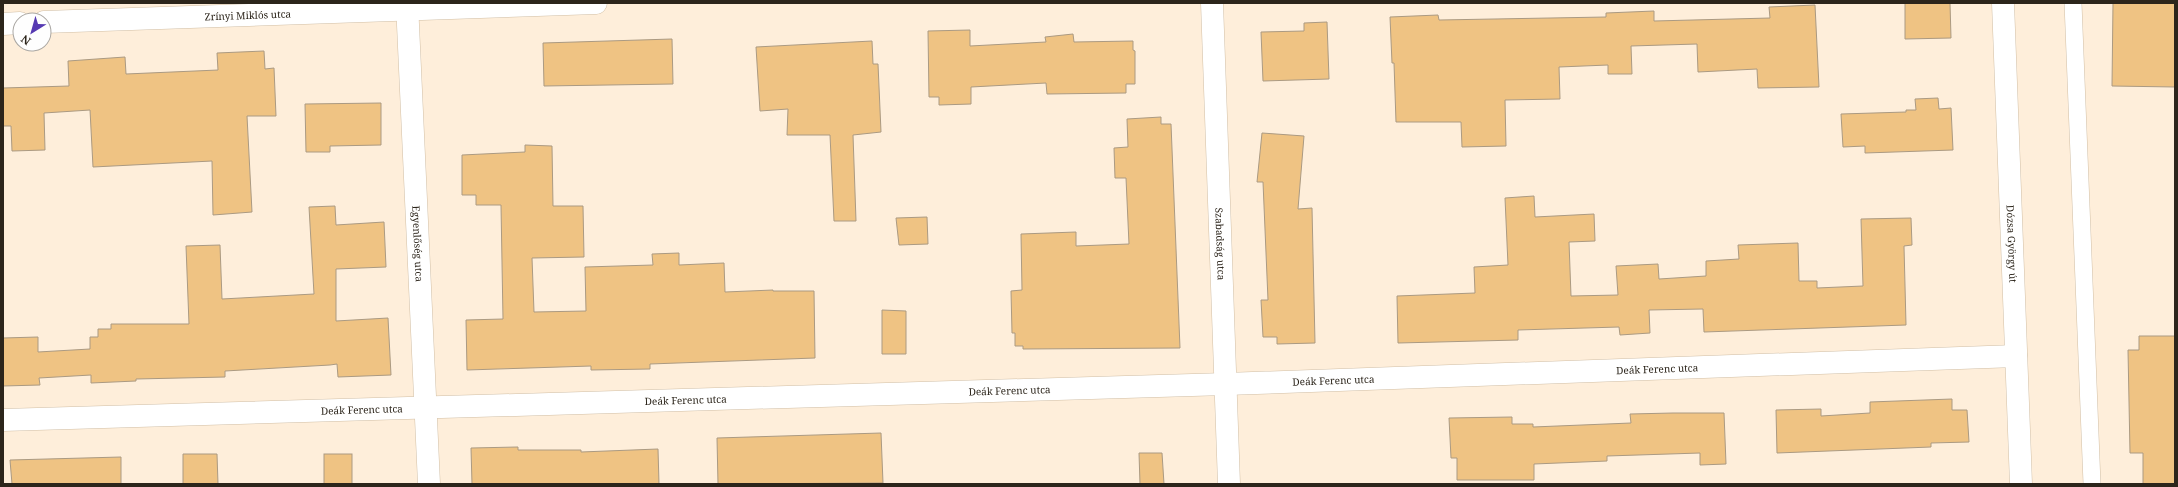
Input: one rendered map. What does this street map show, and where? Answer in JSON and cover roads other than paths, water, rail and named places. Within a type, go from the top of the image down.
[{"type":"street","name":"Zrínyi Miklós utca","points":[[52,22],[407,6],[596,3]]},
{"type":"street","name":"Szabadság utca","points":[[1212,3],[1229,484]]},
{"type":"street","name":"Dózsa György út","points":[[2003,3],[2021,484]]},
{"type":"street","name":"Egyenlőség utca","points":[[407,6],[429,484]]},
{"type":"street","name":"Deák Ferenc utca","points":[[3,420],[1226,384],[2016,356]]},
{"type":"lane","points":[[2073,3],[2092,484]]}]
